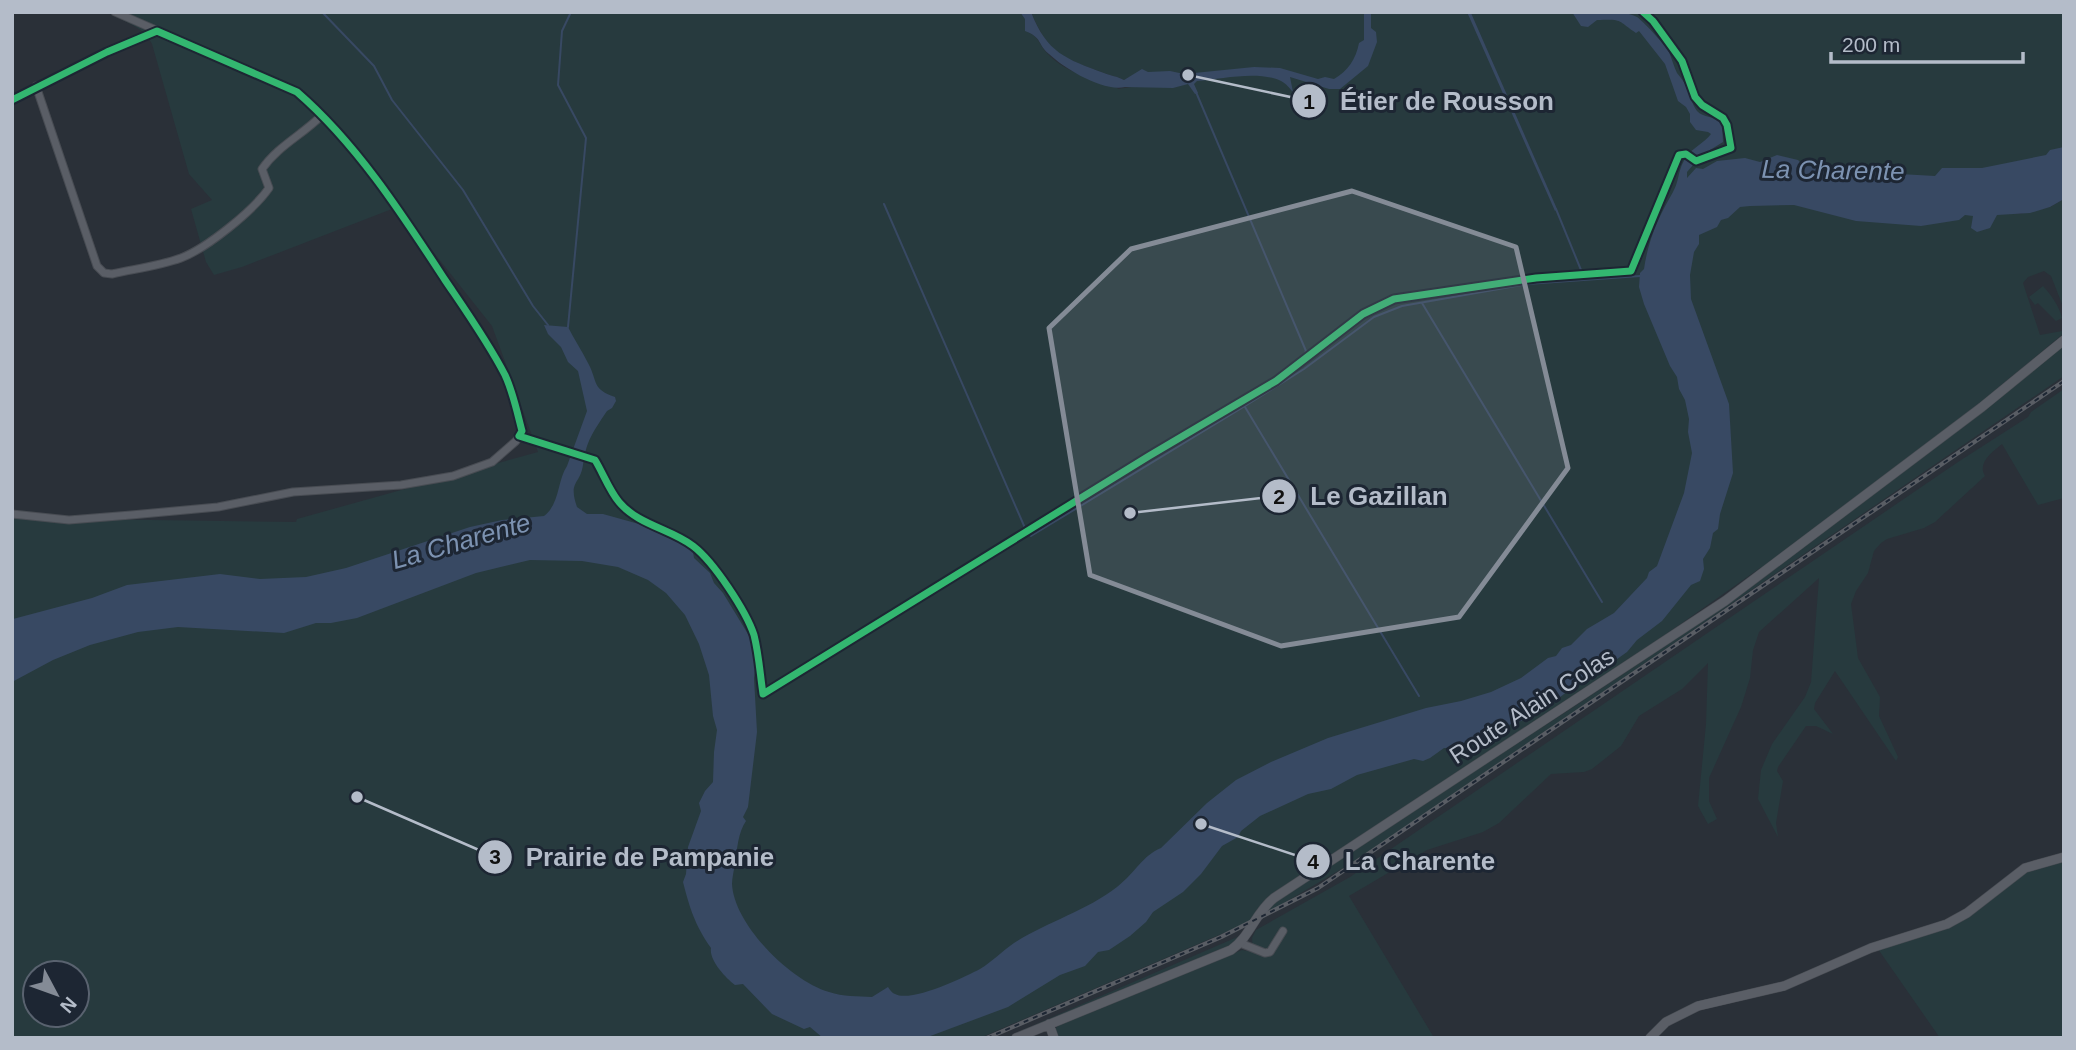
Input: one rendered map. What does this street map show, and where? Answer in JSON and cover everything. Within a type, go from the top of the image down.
[{"type":"street","points":[[12,514],[69,520],[218,508],[293,492],[401,485],[453,476],[492,462],[516,441],[522,431],[506,376],[486,343],[414,232],[365,165],[321,116],[297,92],[115,12]]},
{"type":"street","points":[[12,100],[36,86],[157,31]]},
{"type":"street","points":[[36,86],[97,267],[104,273],[112,274],[178,259],[196,251],[261,200],[269,188],[262,169],[277,149],[304,132],[321,116]]},
{"type":"street","name":"Route Alain Colas","points":[[1016,1038],[1215,958],[1240,943],[1262,909],[1274,898],[1725,601],[1982,407],[2064,340]]},
{"type":"street","points":[[1650,1038],[1666,1022],[1699,1006],[1784,986],[1871,948],[1947,924],[1966,913],[2025,868],[2064,857]]},
{"type":"street","points":[[1240,943],[1265,953],[1270,951],[1283,931]]},
{"type":"street","points":[[1049,1024],[1054,1038]]},
{"type":"highlighted area","points":[[1352,191],[1516,247],[1568,468],[1459,617],[1281,646],[1090,575],[1049,328],[1131,249]]},
{"type":"green space","points":[[108,12],[1022,12],[1026,16],[1028,32],[1037,38],[1060,65],[1077,73],[1113,81],[1118,89],[1144,85],[1142,77],[1129,77],[1124,80],[1059,53],[1044,38],[1031,12],[2064,12],[2064,156],[2040,168],[1966,181],[1901,186],[1737,172],[1683,189],[2020,214],[2050,207],[2064,199],[2064,309],[2051,276],[2044,271],[2028,277],[2023,283],[2040,335],[2062,331],[2063,334],[1993,392],[1993,397],[1983,404],[1978,404],[1820,524],[1820,529],[1810,532],[1801,543],[1770,561],[1769,566],[1760,568],[1580,695],[1529,725],[1529,729],[1325,860],[1320,867],[1314,867],[1287,885],[1270,898],[1249,922],[980,1038],[12,1038],[12,518],[296,522],[297,519],[538,452],[492,326],[419,234],[392,209],[242,267],[214,275],[206,262],[191,209],[212,200],[189,174],[152,44],[138,28]]},
{"type":"green space","points":[[2043,286],[2061,314],[2062,318],[2056,321],[2029,297]]},
{"type":"green space","points":[[2064,344],[2064,376],[1360,858],[1262,916],[1273,902],[1738,597],[1902,473],[1931,442],[1955,431]]},
{"type":"green space","points":[[2064,389],[2064,498],[2038,505],[2002,444],[1984,462],[1985,476],[1935,522],[1887,539],[1874,551],[1868,573],[1851,604],[1858,658],[1880,697],[1879,716],[1898,757],[1896,761],[1835,671],[1814,709],[1833,734],[1816,726],[1806,726],[1778,767],[1777,771],[1783,781],[1776,823],[1778,837],[1758,799],[1761,770],[1772,744],[1805,697],[1811,682],[1819,578],[1759,632],[1741,707],[1709,778],[1709,801],[1717,819],[1708,824],[1698,806],[1706,724],[1708,663],[1682,689],[1639,716],[1621,746],[1592,769],[1551,774],[1499,823],[1483,832],[1427,850],[1349,896],[1433,1036],[1056,1038],[1053,1030],[1062,1023],[1242,950],[1253,952],[1252,938],[1256,930],[1350,877],[2028,417],[2031,412]]},
{"type":"green space","points":[[2064,861],[2064,1038],[1940,1038],[1878,949],[1934,932],[2025,872]]},
{"type":"green space","points":[[1242,935],[1233,945],[1214,955],[1004,1038]]},
{"type":"water","points":[[1020,12],[1031,12],[1044,37],[1059,53],[1124,80],[1142,69],[1148,72],[1170,71],[1184,74],[1254,67],[1280,68],[1318,79],[1334,79],[1351,64],[1359,43],[1364,40],[1364,12],[1371,12],[1371,28],[1376,32],[1377,42],[1368,66],[1340,89],[1329,89],[1290,77],[1293,92],[1281,81],[1262,76],[1197,81],[1194,84],[1198,93],[1195,94],[1188,84],[1173,88],[1116,88],[1085,78],[1056,60],[1035,36],[1025,31],[1025,19]]},
{"type":"water","points":[[1467,12],[1471,13],[1557,209],[1555,211]]},
{"type":"water","points":[[1572,12],[1614,12],[1637,17],[1669,52],[1697,111],[1722,122],[1723,142],[1710,150],[1708,157],[1693,165],[1687,172],[1687,178],[1696,168],[1703,169],[1717,161],[1745,158],[1760,162],[1777,155],[1798,160],[1804,166],[1836,169],[1846,166],[1853,169],[1858,166],[1891,178],[1900,174],[1935,176],[1942,168],[1982,168],[2046,155],[2050,150],[2064,147],[2064,199],[2030,213],[1997,215],[1990,228],[1977,232],[1971,228],[1973,216],[1965,215],[1959,220],[1921,226],[1856,221],[1794,205],[1740,207],[1728,218],[1721,220],[1717,227],[1699,235],[1690,275],[1691,299],[1729,404],[1733,473],[1718,529],[1713,533],[1710,548],[1703,559],[1704,569],[1700,581],[1691,585],[1662,621],[1637,640],[1627,652],[1521,721],[1494,726],[1455,748],[1444,748],[1423,761],[1414,759],[1357,775],[1331,789],[1308,794],[1260,816],[1241,831],[1238,837],[1222,846],[1183,892],[1153,912],[1130,936],[1109,950],[1098,952],[1085,966],[1060,975],[1008,1007],[925,1038],[823,1038],[810,1027],[804,1029],[772,1014],[743,984],[735,985],[722,973],[694,917],[683,882],[688,847],[701,811],[699,803],[713,782],[717,730],[709,675],[699,644],[685,615],[666,593],[648,580],[618,567],[582,561],[530,560],[476,573],[357,618],[316,623],[284,633],[178,627],[138,632],[90,645],[53,660],[12,682],[13,619],[92,598],[127,585],[220,574],[260,579],[306,577],[346,568],[470,527],[502,520],[544,516],[556,499],[561,478],[587,411],[578,371],[568,362],[561,347],[548,334],[544,325],[568,327],[596,384],[602,391],[615,397],[616,401],[602,418],[588,443],[582,471],[574,488],[577,507],[587,514],[603,514],[639,524],[693,552],[694,558],[710,573],[751,639],[756,660],[754,678],[757,732],[748,807],[743,817],[746,821],[738,841],[732,884],[735,900],[743,917],[782,964],[814,986],[829,992],[845,996],[872,997],[888,987],[894,994],[903,996],[951,983],[980,969],[1027,936],[1117,887],[1207,803],[1236,780],[1328,738],[1426,708],[1491,692],[1521,678],[1548,658],[1556,656],[1562,648],[1571,645],[1587,629],[1614,613],[1657,566],[1684,493],[1692,453],[1685,400],[1644,304],[1639,287],[1640,273],[1644,269],[1655,229],[1675,188],[1684,161],[1711,134],[1696,130],[1690,122],[1690,114],[1678,101],[1665,64],[1639,31],[1636,33],[1619,21],[1611,20],[1597,20],[1588,27],[1581,26]]},
{"type":"waterway","points":[[322,12],[374,66],[392,100],[463,190],[533,306],[548,325]]},
{"type":"waterway","points":[[568,327],[586,138],[558,85],[562,31],[571,12]]},
{"type":"waterway","points":[[1196,92],[1306,351],[1287,370],[1243,397]]},
{"type":"waterway","points":[[884,204],[1025,528]]},
{"type":"waterway","points":[[1556,209],[1581,270]]},
{"type":"waterway","points":[[1031,536],[1304,369],[1374,317],[1402,306],[1527,284],[1640,276]]},
{"type":"waterway","points":[[1422,303],[1602,602]]},
{"type":"waterway","points":[[1245,407],[1419,696]]},
{"type":"railway","points":[[987,1038],[1221,937],[1318,888],[2064,381]]},
{"type":"cycle path","points":[[12,100],[107,52],[157,31],[297,92],[319,112],[359,157],[412,230],[476,327],[508,382],[522,431],[519,436],[595,460],[612,492],[627,510],[693,546],[719,575],[744,613],[754,635],[763,694],[1149,456],[1276,381],[1363,314],[1394,299],[1536,278],[1631,271],[1679,155],[1686,154],[1696,161],[1731,148],[1723,118],[1702,105],[1695,97],[1682,61],[1653,21],[1643,12]]},
{"type":"place","name":"Étier de Rousson","points":[[1188,75]]},
{"type":"place","name":"Le Gazillan","points":[[1130,513]]},
{"type":"place","name":"Prairie de Pampanie","points":[[357,797]]},
{"type":"place","name":"La Charente","points":[[1201,824]]}]
